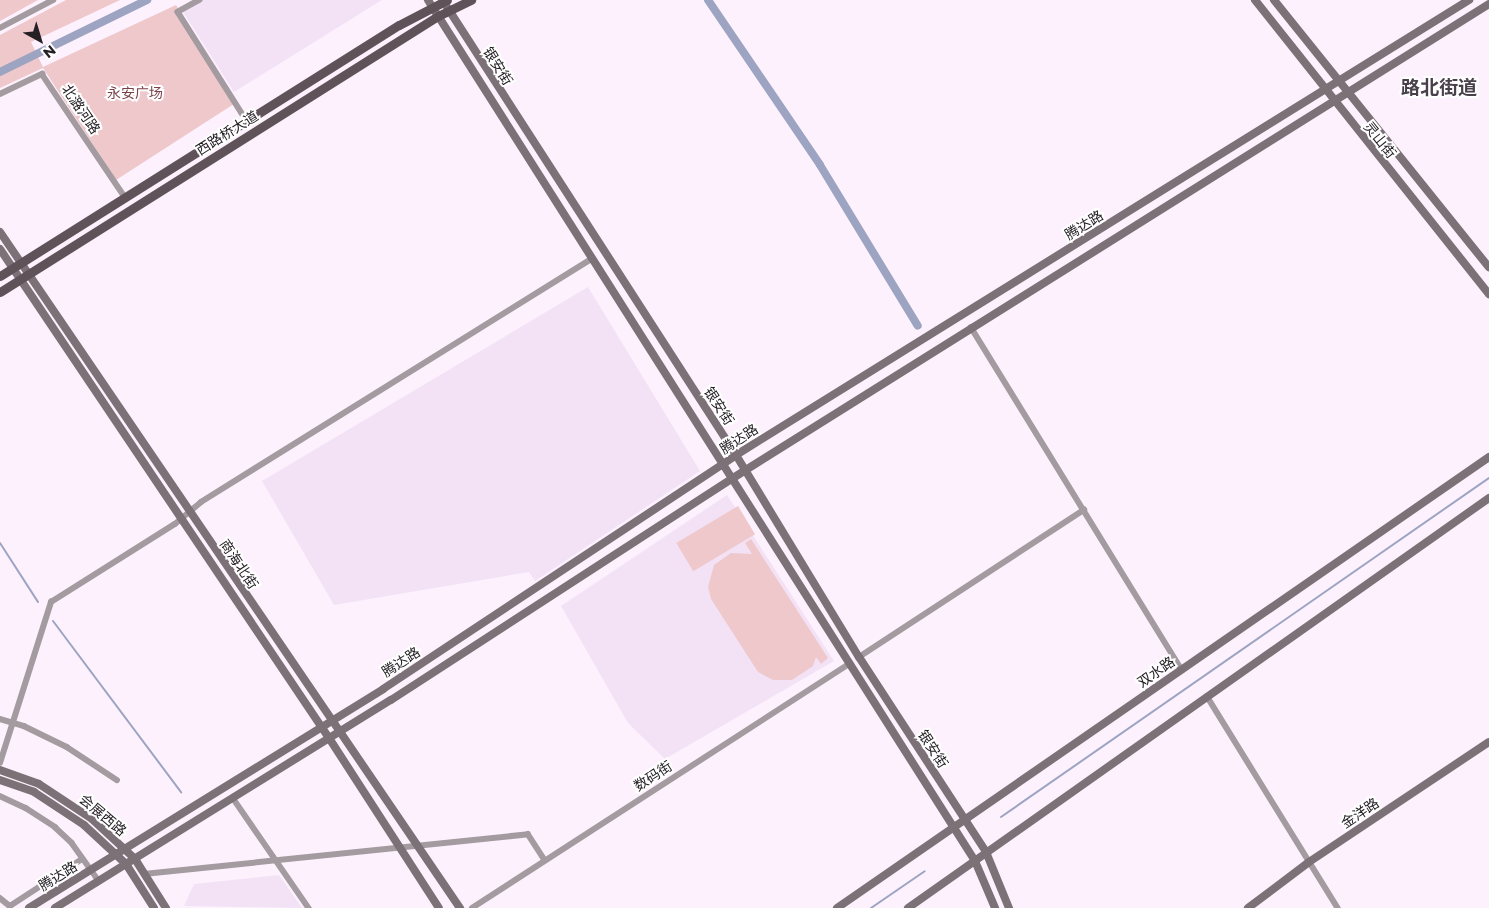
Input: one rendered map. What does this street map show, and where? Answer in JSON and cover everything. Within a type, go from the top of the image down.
[{"type":"main road","name":"西路桥大道","points":[[0,292],[438,16],[471,0]]},
{"type":"main road","name":"灵山街","points":[[1255,0],[1333,102],[1489,294]]},
{"type":"main road","name":"灵山街","points":[[1274,0],[1347,94],[1489,267]]},
{"type":"main road","name":"腾达路","points":[[29,908],[333,720],[736,455],[1468,0]]},
{"type":"main road","name":"西路桥大道","points":[[0,276],[430,4],[444,1]]},
{"type":"main road","name":"银安街","points":[[444,1],[736,455],[858,657],[986,852],[1009,908]]},
{"type":"main road","name":"银安街","points":[[430,4],[733,478],[848,665],[975,861],[995,908]]},
{"type":"main road","name":"腾达路","points":[[55,908],[340,732],[971,327],[1489,4]]},
{"type":"main road","name":"商海北街","points":[[0,232],[17,266],[20,280],[185,516],[333,720],[460,908]]},
{"type":"main road","points":[[0,249],[17,266]]},
{"type":"main road","name":"商海北街","points":[[17,266],[28,274],[402,848],[439,908]]},
{"type":"main road","name":"双水路","points":[[837,908],[1489,458]]},
{"type":"main road","points":[[908,908],[1489,498]]},
{"type":"main road","name":"金洋路","points":[[1248,908],[1309,862],[1489,742]]},
{"type":"main road","name":"会展西路","points":[[0,770],[39,784],[67,801],[125,849],[134,859],[166,908]]},
{"type":"main road","name":"会展西路","points":[[0,780],[34,792],[84,825],[126,864],[154,908]]},
{"type":"street","points":[[0,28],[53,0]]},
{"type":"street","points":[[200,0],[178,12],[247,121]]},
{"type":"street","name":"北潞河路","points":[[0,94],[42,74],[125,197]]},
{"type":"street","points":[[0,763],[51,602],[185,516],[201,502],[592,259]]},
{"type":"street","points":[[971,327],[1182,670]]},
{"type":"street","points":[[858,657],[1084,510]]},
{"type":"street","name":"数码街","points":[[472,908],[848,665]]},
{"type":"street","points":[[1208,696],[1338,908]]},
{"type":"street","points":[[0,719],[67,747],[117,780]]},
{"type":"street","points":[[0,796],[26,808],[55,827],[99,881]]},
{"type":"street","points":[[233,798],[309,908]]},
{"type":"street","points":[[144,874],[277,862],[528,834],[546,860]]},
{"type":"street","points":[[0,898],[10,906],[82,859]]},
{"type":"shaded area","points":[[202,0],[382,0],[234,92],[183,12]]},
{"type":"shaded area","points":[[588,287],[700,471],[535,581],[529,572],[334,605],[262,481]]},
{"type":"shaded area","points":[[727,495],[834,661],[665,759],[628,723],[561,606]]},
{"type":"shaded area","points":[[279,875],[302,908],[184,906],[194,884]]},
{"type":"green space","points":[[0,0],[38,0],[0,21]]},
{"type":"green space","name":"永安广场","points":[[66,0],[120,0],[31,42],[43,67],[176,5],[237,102],[116,180],[43,68],[0,88],[0,35]]},
{"type":"green space","points":[[738,506],[755,534],[693,571],[676,543]]},
{"type":"green space","points":[[751,539],[828,658],[821,664],[816,657],[813,666],[792,680],[773,680],[758,672],[711,599],[708,587],[714,565],[731,553],[752,554],[745,543]]},
{"type":"waterway","points":[[0,72],[147,0]]},
{"type":"waterway","points":[[708,0],[820,165],[918,326]]},
{"type":"waterway","points":[[1001,817],[1489,478]]},
{"type":"waterway","points":[[0,543],[38,602]]},
{"type":"waterway","points":[[53,621],[181,792]]},
{"type":"waterway","points":[[871,908],[925,871]]},
{"type":"district","name":"路北街道","points":[[1439,88]]}]
